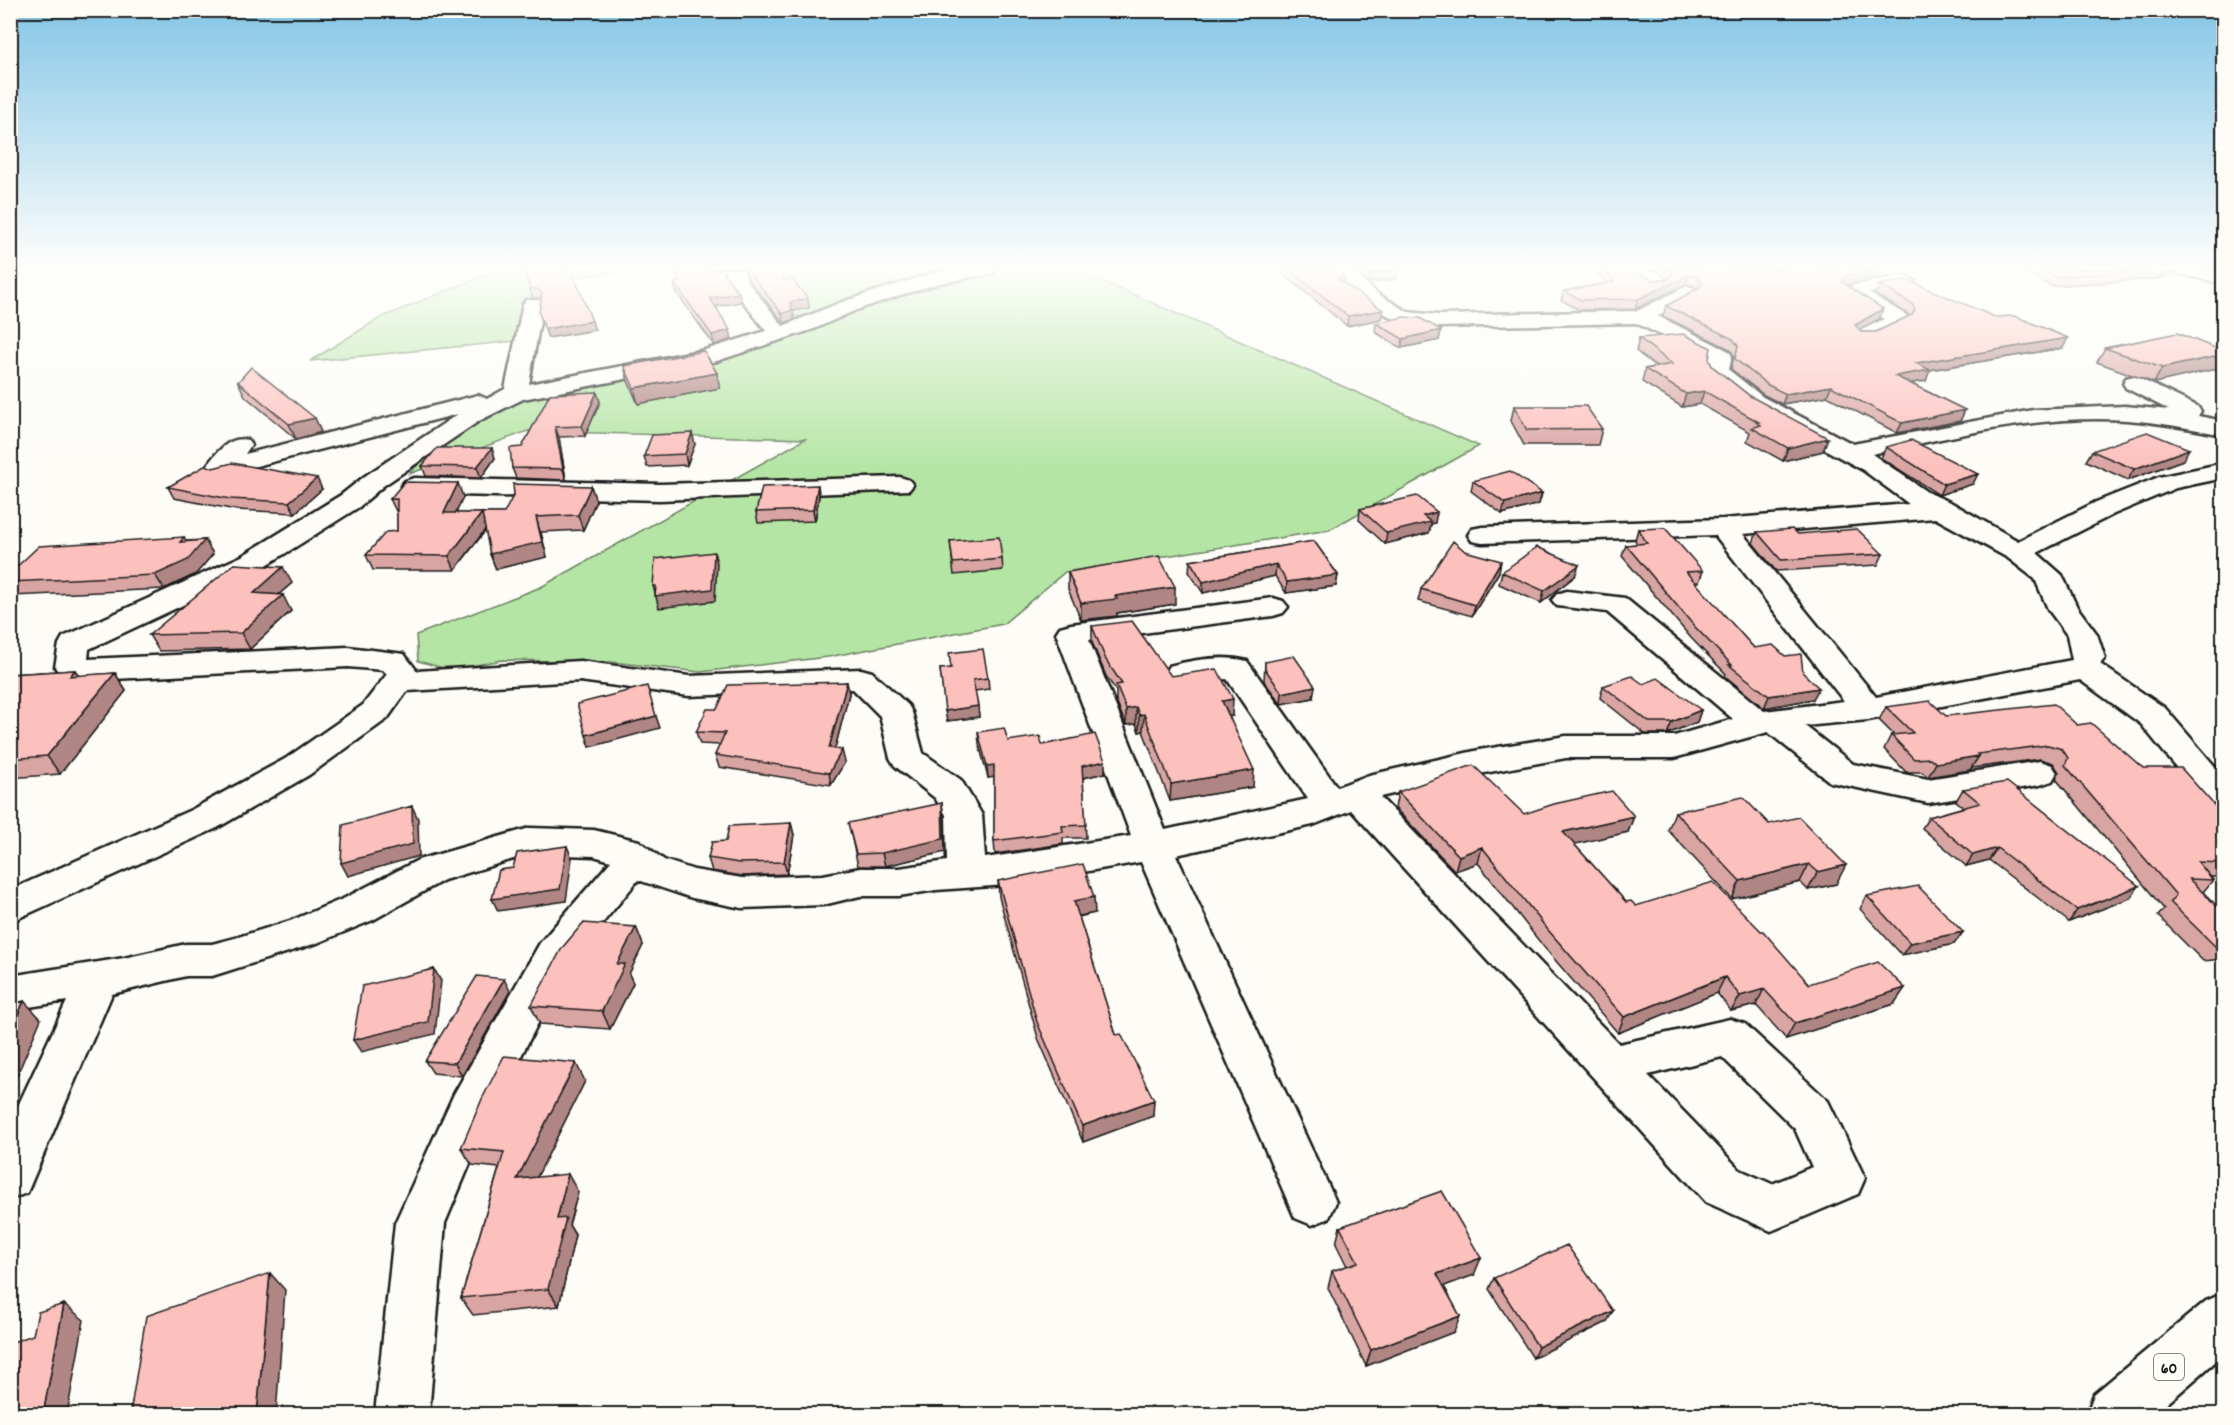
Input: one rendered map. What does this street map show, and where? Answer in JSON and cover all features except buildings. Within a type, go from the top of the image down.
[{"type":"main road","points":[[10,907],[204,819],[297,767],[375,712],[403,674],[393,661],[348,657],[94,670],[71,668],[74,644],[252,562],[350,501],[471,416],[507,397],[524,336]]},
{"type":"main road","points":[[239,445],[218,468],[474,403],[708,356],[770,336]]},
{"type":"main road","points":[[1681,336],[1722,356],[1718,372],[1743,395],[1850,452],[1918,498],[1943,509],[2018,552],[2048,575],[2063,609],[2082,633],[2089,658],[2083,668]]},
{"type":"main road","points":[[2134,383],[2221,428]]},
{"type":"main road","points":[[1850,452],[2011,418],[2056,413],[2122,411],[2185,418],[2221,428]]},
{"type":"main road","points":[[2018,552],[2105,508],[2168,482],[2223,470]]},
{"type":"main road","points":[[370,485],[660,492],[900,485]]},
{"type":"main road","points":[[1482,535],[1723,527],[1943,509]]},
{"type":"main road","points":[[1723,527],[1868,709]]},
{"type":"main road","points":[[1567,600],[1615,604],[1766,721],[1842,774],[1928,790],[2040,773]]},
{"type":"main road","points":[[1273,607],[1071,633],[1153,846],[1312,1202]]},
{"type":"main road","points":[[1180,673],[1236,668],[1343,798],[1611,1065],[1723,1186],[1771,1208],[1841,1178],[1812,1115],[1730,1037],[1611,1065]]},
{"type":"main road","points":[[10,993],[98,980],[186,960],[212,960],[235,954],[303,932],[359,909],[440,867],[530,841],[594,843],[626,851],[651,870],[692,884],[742,893],[823,890],[861,882],[899,882],[1007,871],[1153,846],[1313,812],[1370,787],[1479,762],[1566,747],[1674,747],[1766,721],[1868,709],[1942,697],[2083,668],[2153,716],[2223,801]]},
{"type":"main road","points":[[397,682],[580,671],[689,686],[861,679],[896,712],[907,758],[948,789],[964,815],[967,874]]},
{"type":"main road","points":[[402,1414],[420,1223],[470,1108],[554,954],[634,859]]},
{"type":"main road","points":[[10,1177],[98,980]]},
{"type":"main road","name":"60","points":[[2114,1414],[2223,1319]]},
{"type":"green space","points":[[352,336],[528,336],[527,340],[310,361]]},
{"type":"green space","points":[[771,336],[1227,336],[1479,446],[1329,530],[1065,572],[1003,624],[828,657],[700,672],[612,662],[502,660],[450,670],[418,661],[416,635],[541,587],[805,439],[528,431],[409,474],[426,455],[467,425],[499,409],[533,397],[568,387],[675,365],[730,350]]}]
